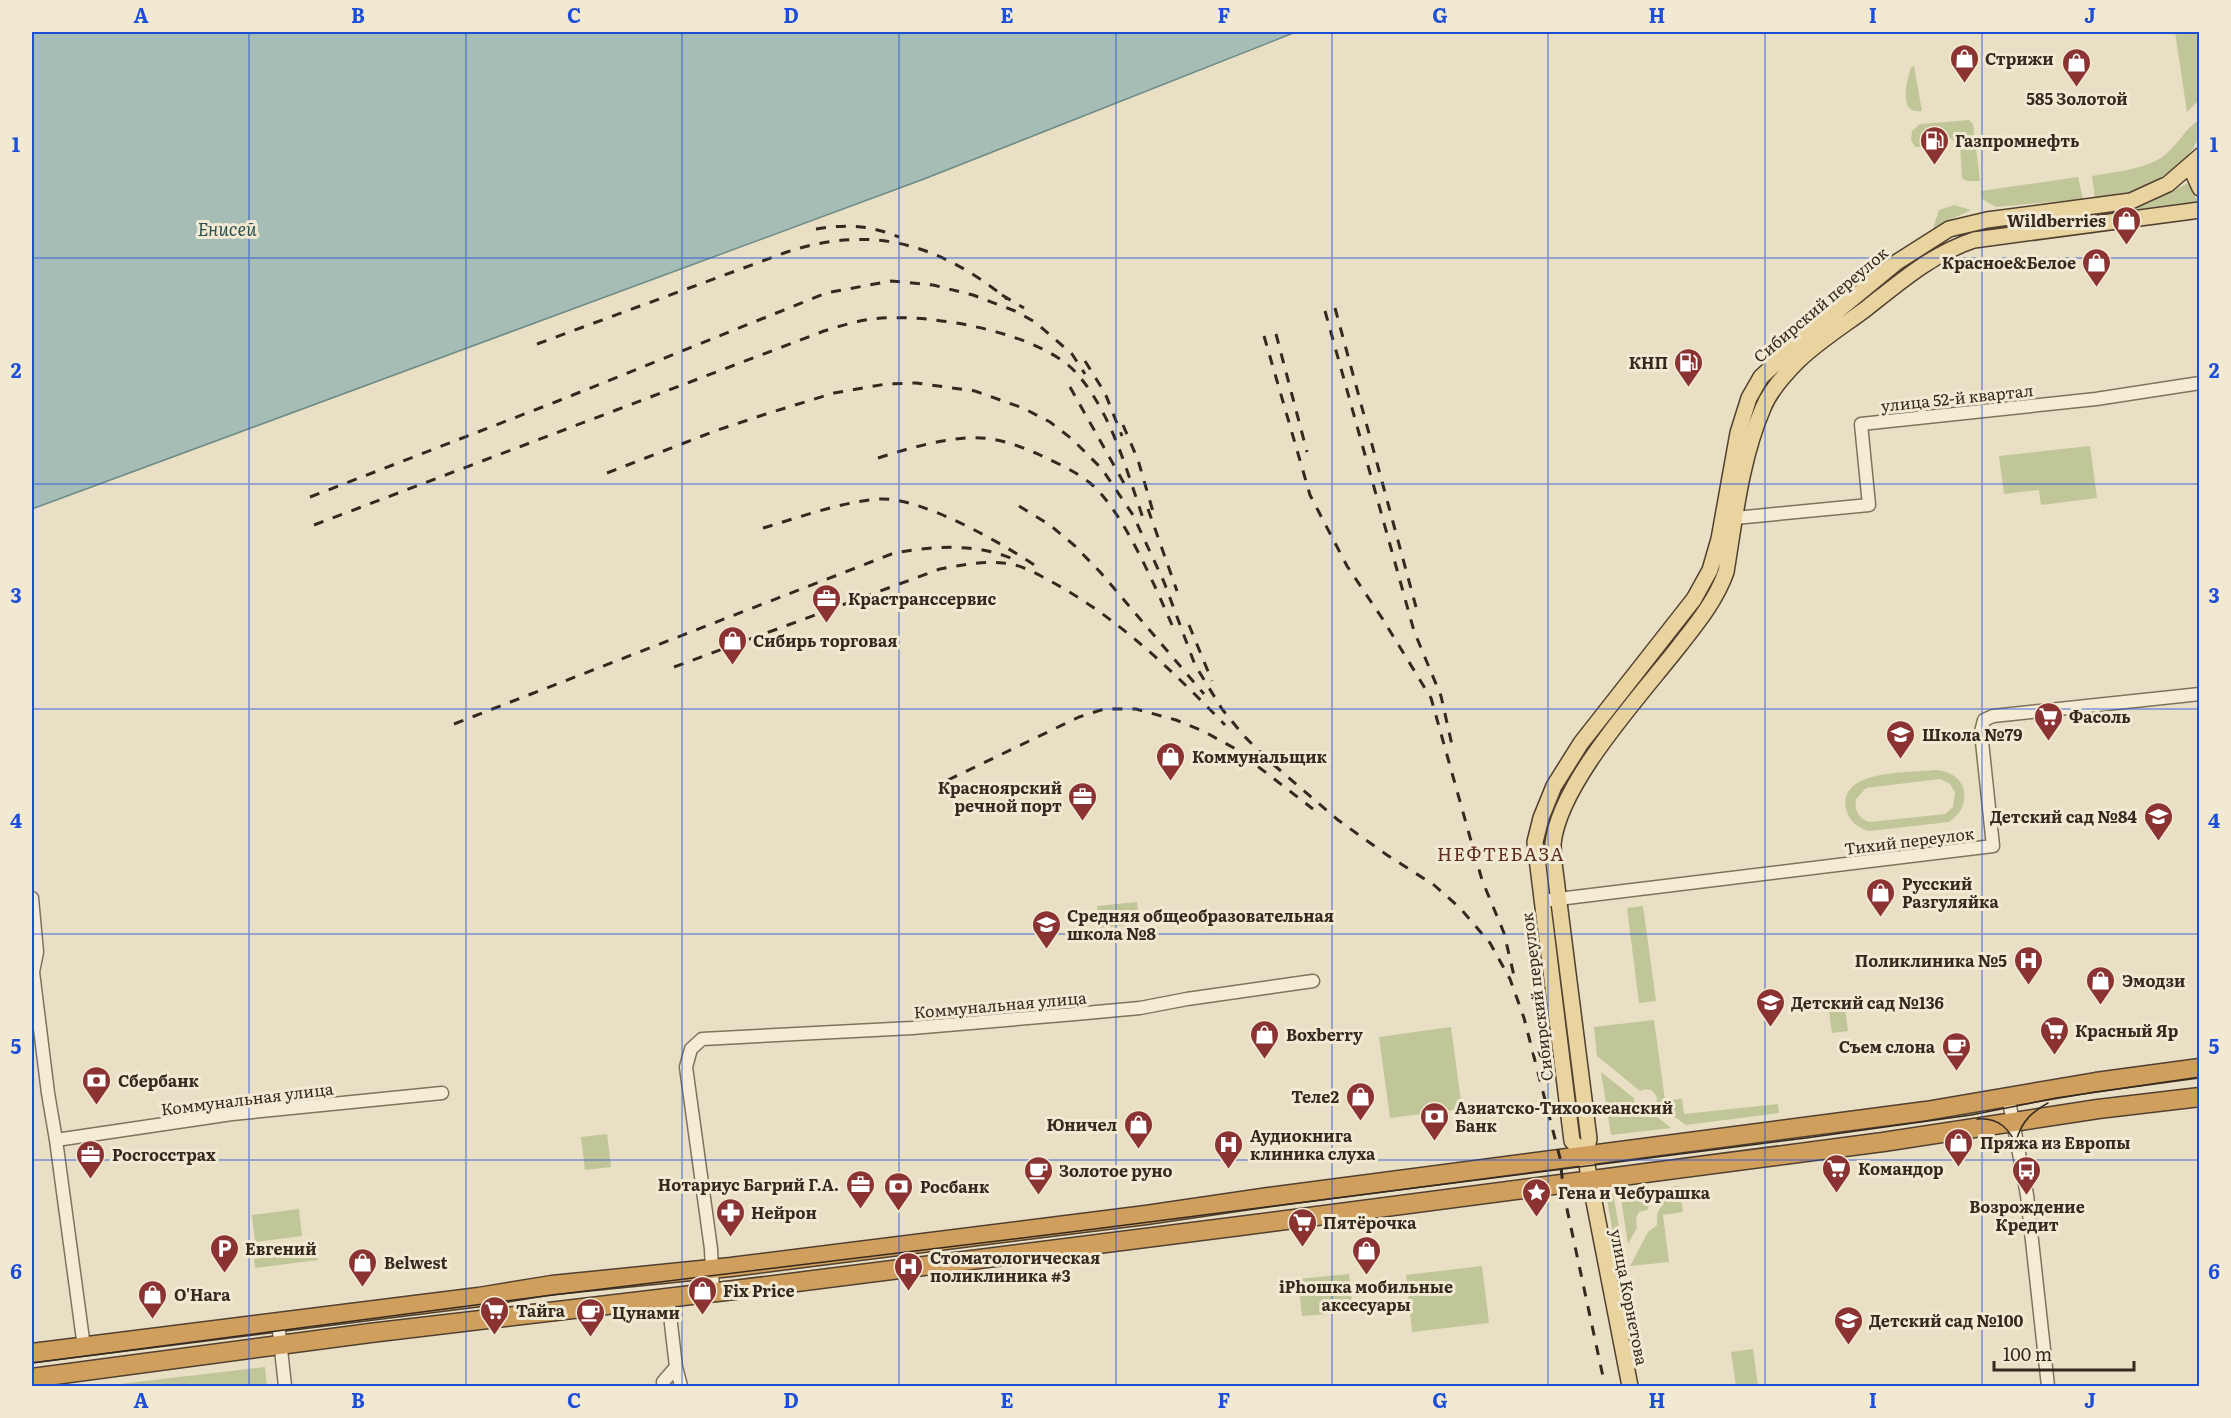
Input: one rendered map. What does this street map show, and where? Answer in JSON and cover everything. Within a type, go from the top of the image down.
[{"type":"highway","points":[[32,1353],[552,1285],[711,1269],[1146,1215],[1926,1111],[2008,1096],[2199,1068]]},
{"type":"highway","points":[[32,1378],[281,1345],[713,1293],[1872,1143],[2015,1130],[2199,1097]]},
{"type":"main road","points":[[2199,157],[2194,175],[2199,188]]},
{"type":"main road","name":"Сибирский переулок","points":[[1585,1155],[1589,1139],[1553,844],[1560,820],[1575,785],[1595,753],[1707,610],[1726,572],[1753,436],[1764,406],[1794,355],[1897,262],[1949,230],[1987,220],[2132,201],[2168,184],[2199,157]]},
{"type":"main road","name":"Сибирский переулок","points":[[1585,1155],[1572,1141],[1535,842],[1554,786],[1581,743],[1694,599],[1710,570],[1719,539],[1737,434],[1749,398],[1761,377],[1934,257],[1952,247],[1974,240],[2199,210]]},
{"type":"main road","points":[[1924,244],[1934,257]]},
{"type":"main road","points":[[1737,434],[1753,436]]},
{"type":"main road","name":"улица Корнетова","points":[[1585,1155],[1630,1386]]},
{"type":"street","name":"улица 52-й квартал","points":[[1735,518],[1869,505],[1861,424],[2085,400],[2199,383]]},
{"type":"street","name":"Тихий переулок","points":[[1559,899],[1993,846],[1981,732],[1984,720],[1993,716],[2199,694]]},
{"type":"street","points":[[32,898],[36,952],[33,972],[84,1347]]},
{"type":"street","points":[[1543,901],[1559,899]]},
{"type":"street","name":"Коммунальная улица","points":[[711,1269],[698,1140],[686,1066],[691,1049],[702,1038],[912,1028],[1066,1015],[1140,1008],[1313,981]]},
{"type":"street","name":"Коммунальная улица","points":[[56,1140],[232,1114],[442,1093]]},
{"type":"street","points":[[2008,1096],[2027,1195],[2048,1386]]},
{"type":"street","points":[[711,1269],[713,1293]]},
{"type":"street","points":[[668,1298],[676,1367],[681,1386]]},
{"type":"street","points":[[278,1322],[285,1386]]},
{"type":"street","points":[[664,1386],[663,1382],[676,1367]]},
{"type":"green space","points":[[2175,32],[2196,32],[2200,47],[2199,100],[2187,112]]},
{"type":"green space","points":[[1914,66],[1922,111],[1914,111],[1906,102],[1908,80],[1911,67]]},
{"type":"green space","points":[[1969,120],[1973,124],[1980,181],[1967,181],[1962,178],[1960,145],[1947,136],[1946,144],[1943,146],[1915,147],[1911,140],[1912,131],[1920,124]]},
{"type":"green space","points":[[2199,120],[2196,144],[2173,169],[2133,192],[2095,198],[2092,176],[2151,163],[2171,149]]},
{"type":"green space","points":[[2078,177],[2083,199],[1996,207],[1982,199],[1981,191]]},
{"type":"green space","points":[[2188,183],[2199,203],[2148,211],[2128,210],[2147,204]]},
{"type":"green space","points":[[1954,205],[1971,210],[1933,228],[1939,210]]},
{"type":"green space","points":[[2090,446],[2097,498],[2041,505],[2039,490],[2004,494],[1999,456]]},
{"type":"green space","points":[[1935,770],[1954,776],[1964,790],[1962,807],[1949,822],[1869,831],[1858,826],[1849,817],[1846,809],[1846,796],[1853,786],[1864,780],[1893,773]],"holes":[[[1940,779],[1950,784],[1955,792],[1953,807],[1945,814],[1870,822],[1863,819],[1857,811],[1856,799],[1866,788]]]},
{"type":"green space","points":[[1137,902],[1139,924],[1099,928],[1097,906]]},
{"type":"green space","points":[[1643,906],[1656,1001],[1639,1003],[1627,908]]},
{"type":"green space","points":[[1844,1001],[1848,1031],[1832,1033],[1828,1003]]},
{"type":"green space","points":[[1654,1020],[1665,1100],[1682,1099],[1684,1114],[1778,1104],[1779,1113],[1686,1125],[1656,1104],[1657,1098],[1652,1091],[1646,1089],[1640,1091],[1597,1056],[1594,1027]]},
{"type":"green space","points":[[1451,1027],[1462,1109],[1390,1118],[1379,1037]]},
{"type":"green space","points":[[1601,1072],[1634,1098],[1638,1110],[1650,1111],[1671,1128],[1611,1135]]},
{"type":"green space","points":[[607,1134],[611,1167],[585,1170],[581,1137]]},
{"type":"green space","points":[[1679,1186],[1683,1212],[1663,1215],[1669,1262],[1630,1266],[1648,1232],[1657,1225],[1657,1214],[1671,1187]]},
{"type":"green space","points":[[1658,1188],[1647,1210],[1639,1212],[1636,1218],[1637,1228],[1628,1244],[1620,1193]]},
{"type":"green space","points":[[1613,1193],[1623,1250],[1620,1256],[1617,1256],[1606,1194]]},
{"type":"green space","points":[[299,1209],[302,1236],[255,1242],[252,1215]]},
{"type":"green space","points":[[316,1251],[318,1260],[255,1268],[254,1259]]},
{"type":"green space","points":[[1482,1266],[1489,1323],[1412,1332],[1406,1275]]},
{"type":"green space","points":[[1349,1274],[1353,1312],[1302,1316],[1298,1279]]},
{"type":"green space","points":[[1753,1349],[1758,1386],[1736,1386],[1731,1352]]},
{"type":"green space","points":[[265,1367],[267,1386],[103,1386]]},
{"type":"water","name":"Енисей","points":[[32,32],[1296,32],[924,179],[32,509]]},
{"type":"tram line","points":[[32,1363],[545,1296],[1079,1231],[1806,1138],[1971,1115],[2056,1098],[2200,1077]]},
{"type":"tram line","points":[[2017,1138],[2029,1117],[2048,1103]]},
{"type":"tram line","points":[[1977,1119],[1997,1122],[2007,1130],[2018,1147]]},
{"type":"railway","points":[[816,229],[838,226],[858,227],[878,230],[899,237]]},
{"type":"railway","points":[[537,344],[787,252],[818,244],[848,240],[876,240],[903,244],[930,253],[982,280],[1007,299]]},
{"type":"railway","points":[[310,497],[558,401],[826,293],[891,281],[933,285],[973,295],[1015,311],[1035,322],[1072,354],[1085,374]]},
{"type":"railway","points":[[1002,295],[1024,308]]},
{"type":"railway","points":[[1335,308],[1416,607]]},
{"type":"railway","points":[[1325,311],[1414,631],[1441,696],[1452,745]]},
{"type":"railway","points":[[314,525],[824,331],[860,321],[896,318],[952,322],[983,328],[1040,348],[1062,361],[1079,376],[1101,409],[1125,464],[1144,521]]},
{"type":"railway","points":[[1276,334],[1307,452]]},
{"type":"railway","points":[[1264,336],[1310,495],[1347,566],[1431,698],[1482,880],[1504,933],[1515,980]]},
{"type":"railway","points":[[1085,361],[1105,393],[1122,436]]},
{"type":"railway","points":[[607,473],[715,431],[769,413],[834,393],[886,384],[916,383],[975,391],[1023,408],[1050,422],[1072,439],[1102,469],[1133,515],[1164,582],[1195,665],[1222,709],[1244,736],[1267,759],[1338,820],[1434,885],[1460,908],[1490,943],[1510,979],[1524,1018],[1560,1158],[1564,1195],[1605,1386]]},
{"type":"railway","points":[[1070,387],[1125,485]]},
{"type":"railway","points":[[1123,425],[1138,460],[1154,515]]},
{"type":"railway","points":[[878,458],[944,441],[985,438],[1021,447],[1071,471],[1090,483],[1102,495],[1126,529],[1172,625]]},
{"type":"railway","points":[[763,528],[850,503],[880,499],[898,500],[963,524],[1040,569]]},
{"type":"railway","points":[[1019,506],[1050,525],[1075,546],[1101,573],[1204,694]]},
{"type":"railway","points":[[1148,509],[1177,591]]},
{"type":"railway","points":[[454,724],[894,553],[954,547],[984,550],[1013,559]]},
{"type":"railway","points":[[674,667],[940,569],[979,563],[1003,563],[1016,565],[1036,573],[1101,613],[1166,666],[1225,725]]},
{"type":"railway","points":[[1189,625],[1212,681]]},
{"type":"railway","points":[[948,780],[1079,717],[1104,709],[1136,709],[1176,720],[1203,731],[1234,748],[1313,809]]},
{"type":"place","name":"Стрижи","points":[[1964,84]]},
{"type":"place","name":"585 Золотой","points":[[2077,88]]},
{"type":"place","name":"Газпромнефть","points":[[1934,166]]},
{"type":"place","name":"Wildberries","points":[[2127,246]]},
{"type":"place","name":"Красное&Белое","points":[[2097,288]]},
{"type":"place","name":"КНП","points":[[1689,388]]},
{"type":"place","name":"Крастранссервис","points":[[827,624]]},
{"type":"place","name":"Сибирь торговая","points":[[732,666]]},
{"type":"place","name":"Фасоль","points":[[2048,742]]},
{"type":"place","name":"Школа №79","points":[[1901,760]]},
{"type":"place","name":"Коммунальщик","points":[[1171,782]]},
{"type":"place","name":"Красноярский речной порт","points":[[1083,822]]},
{"type":"place","name":"Детский сад №84","points":[[2158,842]]},
{"type":"place","name":"Русский Разгуляйка","points":[[1881,918]]},
{"type":"place","name":"Средняя общеобразовательная школа №8","points":[[1046,950]]},
{"type":"place","name":"Поликлиника №5","points":[[2028,986]]},
{"type":"place","name":"Эмодзи","points":[[2101,1006]]},
{"type":"place","name":"Детский сад №136","points":[[1770,1028]]},
{"type":"place","name":"Красный Яр","points":[[2054,1056]]},
{"type":"place","name":"Boxberry","points":[[1265,1060]]},
{"type":"place","name":"Съем слона","points":[[1956,1072]]},
{"type":"place","name":"Сбербанк","points":[[97,1106]]},
{"type":"place","name":"Теле2","points":[[1360,1122]]},
{"type":"place","name":"Азиатско-Тихоокеанский Банк","points":[[1434,1142]]},
{"type":"place","name":"Юничел","points":[[1138,1150]]},
{"type":"place","name":"Пряжа из Европы","points":[[1959,1168]]},
{"type":"place","name":"Аудиокнига клиника слуха","points":[[1229,1170]]},
{"type":"place","name":"Росгосстрах","points":[[91,1180]]},
{"type":"place","name":"Командор","points":[[1837,1194]]},
{"type":"place","name":"Золотое руно","points":[[1038,1196]]},
{"type":"place","name":"Возрождение Кредит","points":[[2027,1196]]},
{"type":"place","name":"Нотариус Багрий Г.А.","points":[[860,1210]]},
{"type":"place","name":"Росбанк","points":[[899,1212]]},
{"type":"place","name":"Гена и Чебурашка","points":[[1537,1218]]},
{"type":"place","name":"Нейрон","points":[[730,1238]]},
{"type":"place","name":"Пятёрочка","points":[[1302,1248]]},
{"type":"place","name":"Евгений","points":[[224,1274]]},
{"type":"place","name":"iPhoшка мобильные аксесуары","points":[[1366,1276]]},
{"type":"place","name":"Belwest","points":[[363,1288]]},
{"type":"place","name":"Стоматологическая поликлиника #3","points":[[909,1292]]},
{"type":"place","name":"Fix Price","points":[[702,1316]]},
{"type":"place","name":"O'Hara","points":[[153,1320]]},
{"type":"place","name":"Тайга","points":[[495,1336]]},
{"type":"place","name":"Цунами","points":[[591,1338]]},
{"type":"place","name":"Детский сад №100","points":[[1848,1346]]},
{"type":"district","name":"НЕФТЕБАЗА","points":[[1501,853]]}]
